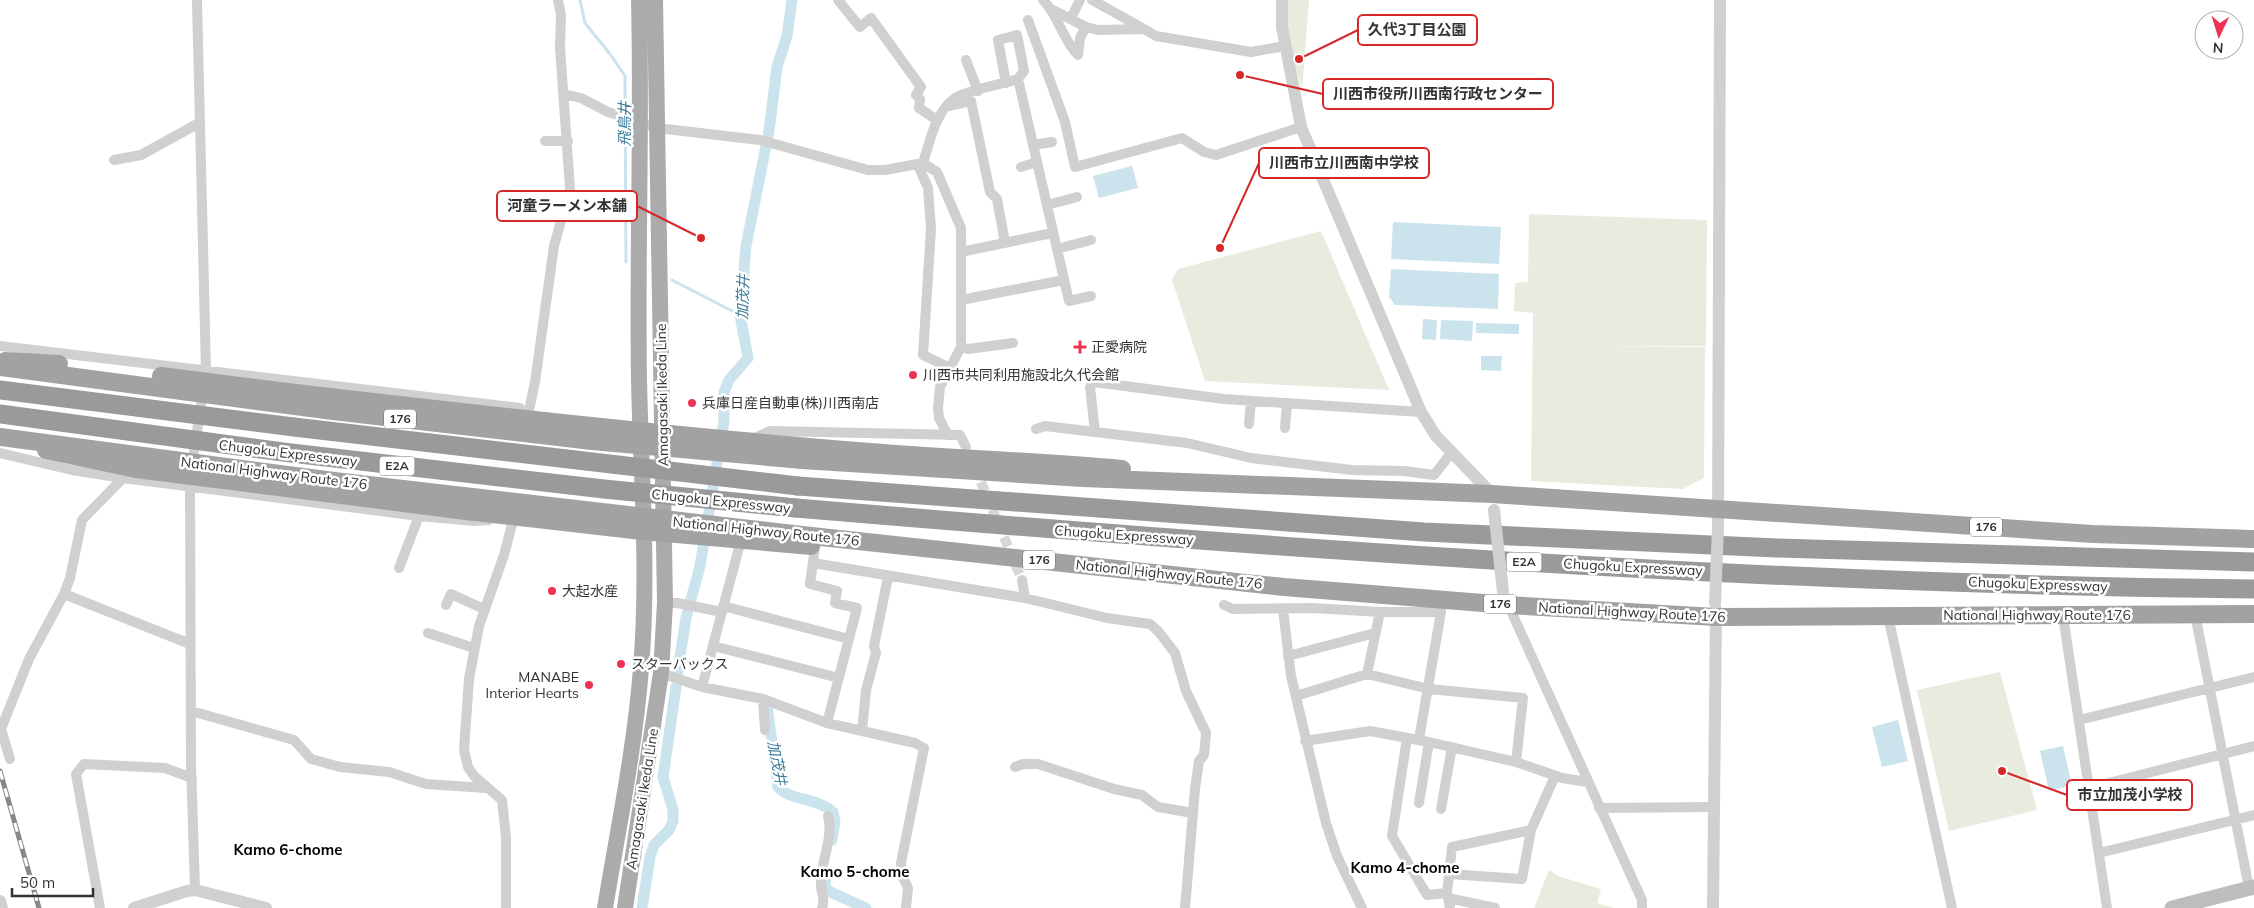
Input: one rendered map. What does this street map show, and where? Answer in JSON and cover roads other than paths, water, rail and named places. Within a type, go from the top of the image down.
[{"type":"highway","points":[[0,360],[59,364],[527,420],[640,431],[907,455],[1070,464],[1291,485]]},
{"type":"highway","name":"176","points":[[0,367],[362,414],[592,441],[802,460],[1082,478],[1291,485],[1493,502],[1717,509],[2093,534],[2254,539]]},
{"type":"highway","name":"Chugoku Expressway","points":[[0,390],[294,427],[798,486],[1424,532],[1777,548],[2254,562]]},
{"type":"highway","name":"Chugoku Expressway","points":[[0,414],[291,453],[604,489],[1042,529],[1441,557],[1870,580],[2254,589]]},
{"type":"highway","name":"National Highway Route 176","points":[[0,436],[334,481],[1441,606],[1506,598],[1716,610],[1888,616],[2254,614]]},
{"type":"highway","points":[[0,440],[136,469],[514,517],[642,532],[740,540],[814,555],[1067,574],[1284,587]]},
{"type":"main road","name":"Amagasaki Ikeda Line","points":[[605,908],[633,740],[641,671],[645,604],[640,431],[641,122],[639,0]]},
{"type":"main road","name":"Amagasaki Ikeda Line","points":[[625,908],[661,673],[665,603],[655,0]]},
{"type":"main road","points":[[2172,908],[2199,905],[2251,887]]},
{"type":"street","points":[[195,890],[189,486],[206,371],[197,0]]},
{"type":"street","points":[[527,420],[535,382],[554,246],[570,189],[560,48],[562,15],[558,0]]},
{"type":"street","points":[[838,0],[860,27],[871,18],[921,87],[916,95],[920,99],[919,108],[938,120]]},
{"type":"street","points":[[1043,0],[1052,10],[1068,45],[1078,55],[1080,38],[1086,27]]},
{"type":"street","points":[[1071,18],[1080,0]]},
{"type":"street","points":[[1092,0],[1156,36],[1251,52],[1285,46]]},
{"type":"street","points":[[1282,0],[1282,27],[1301,127],[1421,412],[1436,436],[1452,452],[1493,502],[1506,598],[1587,782],[1642,900],[1642,908]]},
{"type":"street","points":[[1713,908],[1718,526],[1720,0]]},
{"type":"street","points":[[1052,10],[1086,27],[1098,30],[1144,29]]},
{"type":"street","points":[[1028,20],[1065,122],[1075,167],[1182,138],[1204,152],[1216,155],[1301,127]]},
{"type":"street","points":[[950,368],[923,355],[930,230],[928,188],[921,164],[938,120],[948,104],[956,97],[1006,83],[1018,79],[1024,71],[1016,35],[998,40],[1006,83]]},
{"type":"street","points":[[966,60],[978,91]]},
{"type":"street","points":[[1018,79],[1070,305],[1091,296]]},
{"type":"street","points":[[564,94],[581,98],[608,112],[657,128],[760,140],[868,170],[885,170],[921,164],[937,172],[961,228],[961,347],[940,387],[938,407],[939,418],[948,435]]},
{"type":"street","points":[[948,104],[950,106],[971,101],[990,192],[996,199],[1005,243]]},
{"type":"street","points":[[114,160],[141,155],[199,123]]},
{"type":"street","points":[[545,141],[568,141]]},
{"type":"street","points":[[1033,145],[1052,142]]},
{"type":"street","points":[[1021,167],[1037,162]]},
{"type":"street","points":[[1046,205],[1077,197]]},
{"type":"street","points":[[961,252],[1052,233]]},
{"type":"street","points":[[1057,249],[1091,240]]},
{"type":"street","points":[[961,300],[996,290],[1064,280]]},
{"type":"street","points":[[961,347],[968,349],[1012,343]]},
{"type":"street","points":[[0,346],[520,408],[527,420]]},
{"type":"street","points":[[1095,432],[1090,387],[1094,382],[1251,401],[1421,412]]},
{"type":"street","points":[[1249,424],[1251,401]]},
{"type":"street","points":[[1286,428],[1288,403]]},
{"type":"street","points":[[1036,429],[1045,426],[1187,443],[1251,458],[1352,470],[1404,471],[1434,475],[1452,452]]},
{"type":"street","points":[[746,441],[770,431],[960,434],[966,448]]},
{"type":"street","points":[[0,453],[72,470],[124,478],[420,516],[474,521],[514,517],[504,555],[484,609],[474,648],[468,695],[465,759],[474,776],[502,800],[506,837],[506,908]]},
{"type":"street","points":[[10,759],[1,729],[28,659],[64,594],[70,578],[82,520],[124,478]]},
{"type":"street","points":[[399,568],[420,516]]},
{"type":"street","points":[[702,687],[740,540]]},
{"type":"street","points":[[827,723],[857,608],[835,603],[837,591],[810,584],[814,555],[888,577],[1025,598],[1066,609],[1150,624],[1176,653],[1186,691],[1206,733],[1204,755],[1199,761],[1194,788],[1192,839],[1187,863],[1185,908]]},
{"type":"street","points":[[862,731],[866,690],[876,653],[874,646],[888,577]]},
{"type":"street","points":[[1022,580],[1025,598]]},
{"type":"street","points":[[64,594],[190,644]]},
{"type":"street","points":[[446,605],[451,594],[484,609]]},
{"type":"street","points":[[665,603],[723,609],[849,639]]},
{"type":"street","points":[[1224,605],[1232,609],[1313,608],[1380,612],[1441,606],[1428,689],[1418,803]]},
{"type":"street","points":[[1283,609],[1288,656],[1296,696],[1326,823],[1337,856],[1362,908]]},
{"type":"street","points":[[1367,674],[1380,612]]},
{"type":"street","points":[[2195,614],[2251,887]]},
{"type":"street","points":[[1888,616],[1952,908]]},
{"type":"street","points":[[2063,616],[2106,908]]},
{"type":"street","points":[[1137,623],[1152,617]]},
{"type":"street","points":[[428,633],[474,648]]},
{"type":"street","points":[[1288,656],[1375,633]]},
{"type":"street","points":[[713,646],[839,678]]},
{"type":"street","points":[[661,673],[702,687],[763,699],[827,723],[915,743],[924,748],[901,863],[902,876],[908,888],[906,908]]},
{"type":"street","points":[[1296,696],[1367,674],[1428,689],[1523,698],[1516,762]]},
{"type":"street","points":[[2079,720],[2254,676]]},
{"type":"street","points":[[763,699],[765,730]]},
{"type":"street","points":[[191,711],[294,740],[311,759],[332,765],[361,771],[389,772],[426,784],[486,788]]},
{"type":"street","points":[[1306,741],[1370,731],[1424,740],[1516,762],[1555,776],[1587,782]]},
{"type":"street","points":[[1406,738],[1392,836],[1427,895],[1495,908]]},
{"type":"street","points":[[2089,788],[2254,746]]},
{"type":"street","points":[[1441,809],[1452,747]]},
{"type":"street","points":[[100,908],[76,774],[84,764],[166,768],[192,778]]},
{"type":"street","points":[[1016,767],[1023,764],[1038,764],[1114,789],[1142,795],[1158,807],[1192,813]]},
{"type":"street","points":[[1449,874],[1522,879],[1531,830],[1555,776]]},
{"type":"street","points":[[1599,808],[1714,806]]},
{"type":"street","points":[[2099,853],[2254,815]]},
{"type":"street","points":[[822,908],[824,897],[821,885],[831,826],[828,816]]},
{"type":"street","points":[[1448,900],[1452,847],[1531,830]]},
{"type":"street","points":[[134,908],[195,890],[266,908]]},
{"type":"street","points":[[0,901],[2,908]]},
{"type":"water","points":[[1132,166],[1138,188],[1099,198],[1093,176]]},
{"type":"water","points":[[1393,222],[1501,227],[1499,264],[1391,259]]},
{"type":"water","points":[[1391,269],[1499,274],[1498,309],[1395,305],[1389,297]]},
{"type":"water","points":[[1423,319],[1437,320],[1436,340],[1422,339]]},
{"type":"water","points":[[1441,320],[1473,321],[1472,341],[1440,339]]},
{"type":"water","points":[[1476,323],[1519,324],[1519,334],[1476,333]]},
{"type":"water","points":[[1481,356],[1502,356],[1501,371],[1481,370]]},
{"type":"water","points":[[1898,720],[1908,761],[1882,767],[1872,727]]},
{"type":"water","points":[[2063,746],[2072,785],[2049,791],[2040,751]]},
{"type":"waterway","name":"飛鳥井","points":[[580,0],[585,23],[625,76],[626,262]]},
{"type":"waterway","name":"加茂井","points":[[677,676],[686,618],[700,566],[724,421],[724,392],[729,380],[748,358],[740,315],[746,246],[769,131],[777,67],[787,36],[792,0]]},
{"type":"waterway","name":"飛鳥井","points":[[672,280],[740,315]]},
{"type":"waterway","name":"加茂井","points":[[642,908],[650,857],[654,845],[669,830],[673,821],[673,810],[663,777],[676,687]]},
{"type":"waterway","name":"加茂井","points":[[767,706],[778,787],[789,795],[819,804],[833,812],[835,821],[832,840]]},
{"type":"waterway","name":"加茂井","points":[[826,873],[825,886],[828,891],[866,908]]},
{"type":"tunnel","points":[[975,468],[1022,580]]},
{"type":"railway","points":[[0,771],[39,908]]},
{"type":"place","name":"久代3丁目公園","points":[[1299,59]]},
{"type":"place","name":"川西市役所川西南行政センター","points":[[1240,75]]},
{"type":"place","name":"河童ラーメン本舗","points":[[701,238]]},
{"type":"place","name":"川西市立川西南中学校","points":[[1220,248]]},
{"type":"place","name":"正愛病院","points":[[1080,347]]},
{"type":"place","name":"川西市共同利用施設北久代会館","points":[[913,375]]},
{"type":"place","name":"兵庫日産自動車(株)川西南店","points":[[692,403]]},
{"type":"place","name":"大起水産","points":[[552,591]]},
{"type":"place","name":"スターバックス","points":[[621,664]]},
{"type":"place","name":"MANABE Interior Hearts","points":[[589,685]]},
{"type":"place","name":"市立加茂小学校","points":[[2002,771]]},
{"type":"district","name":"Kamo 6-chome","points":[[288,850]]},
{"type":"district","name":"Kamo 4-chome","points":[[1405,868]]},
{"type":"district","name":"Kamo 5-chome","points":[[855,872]]}]
